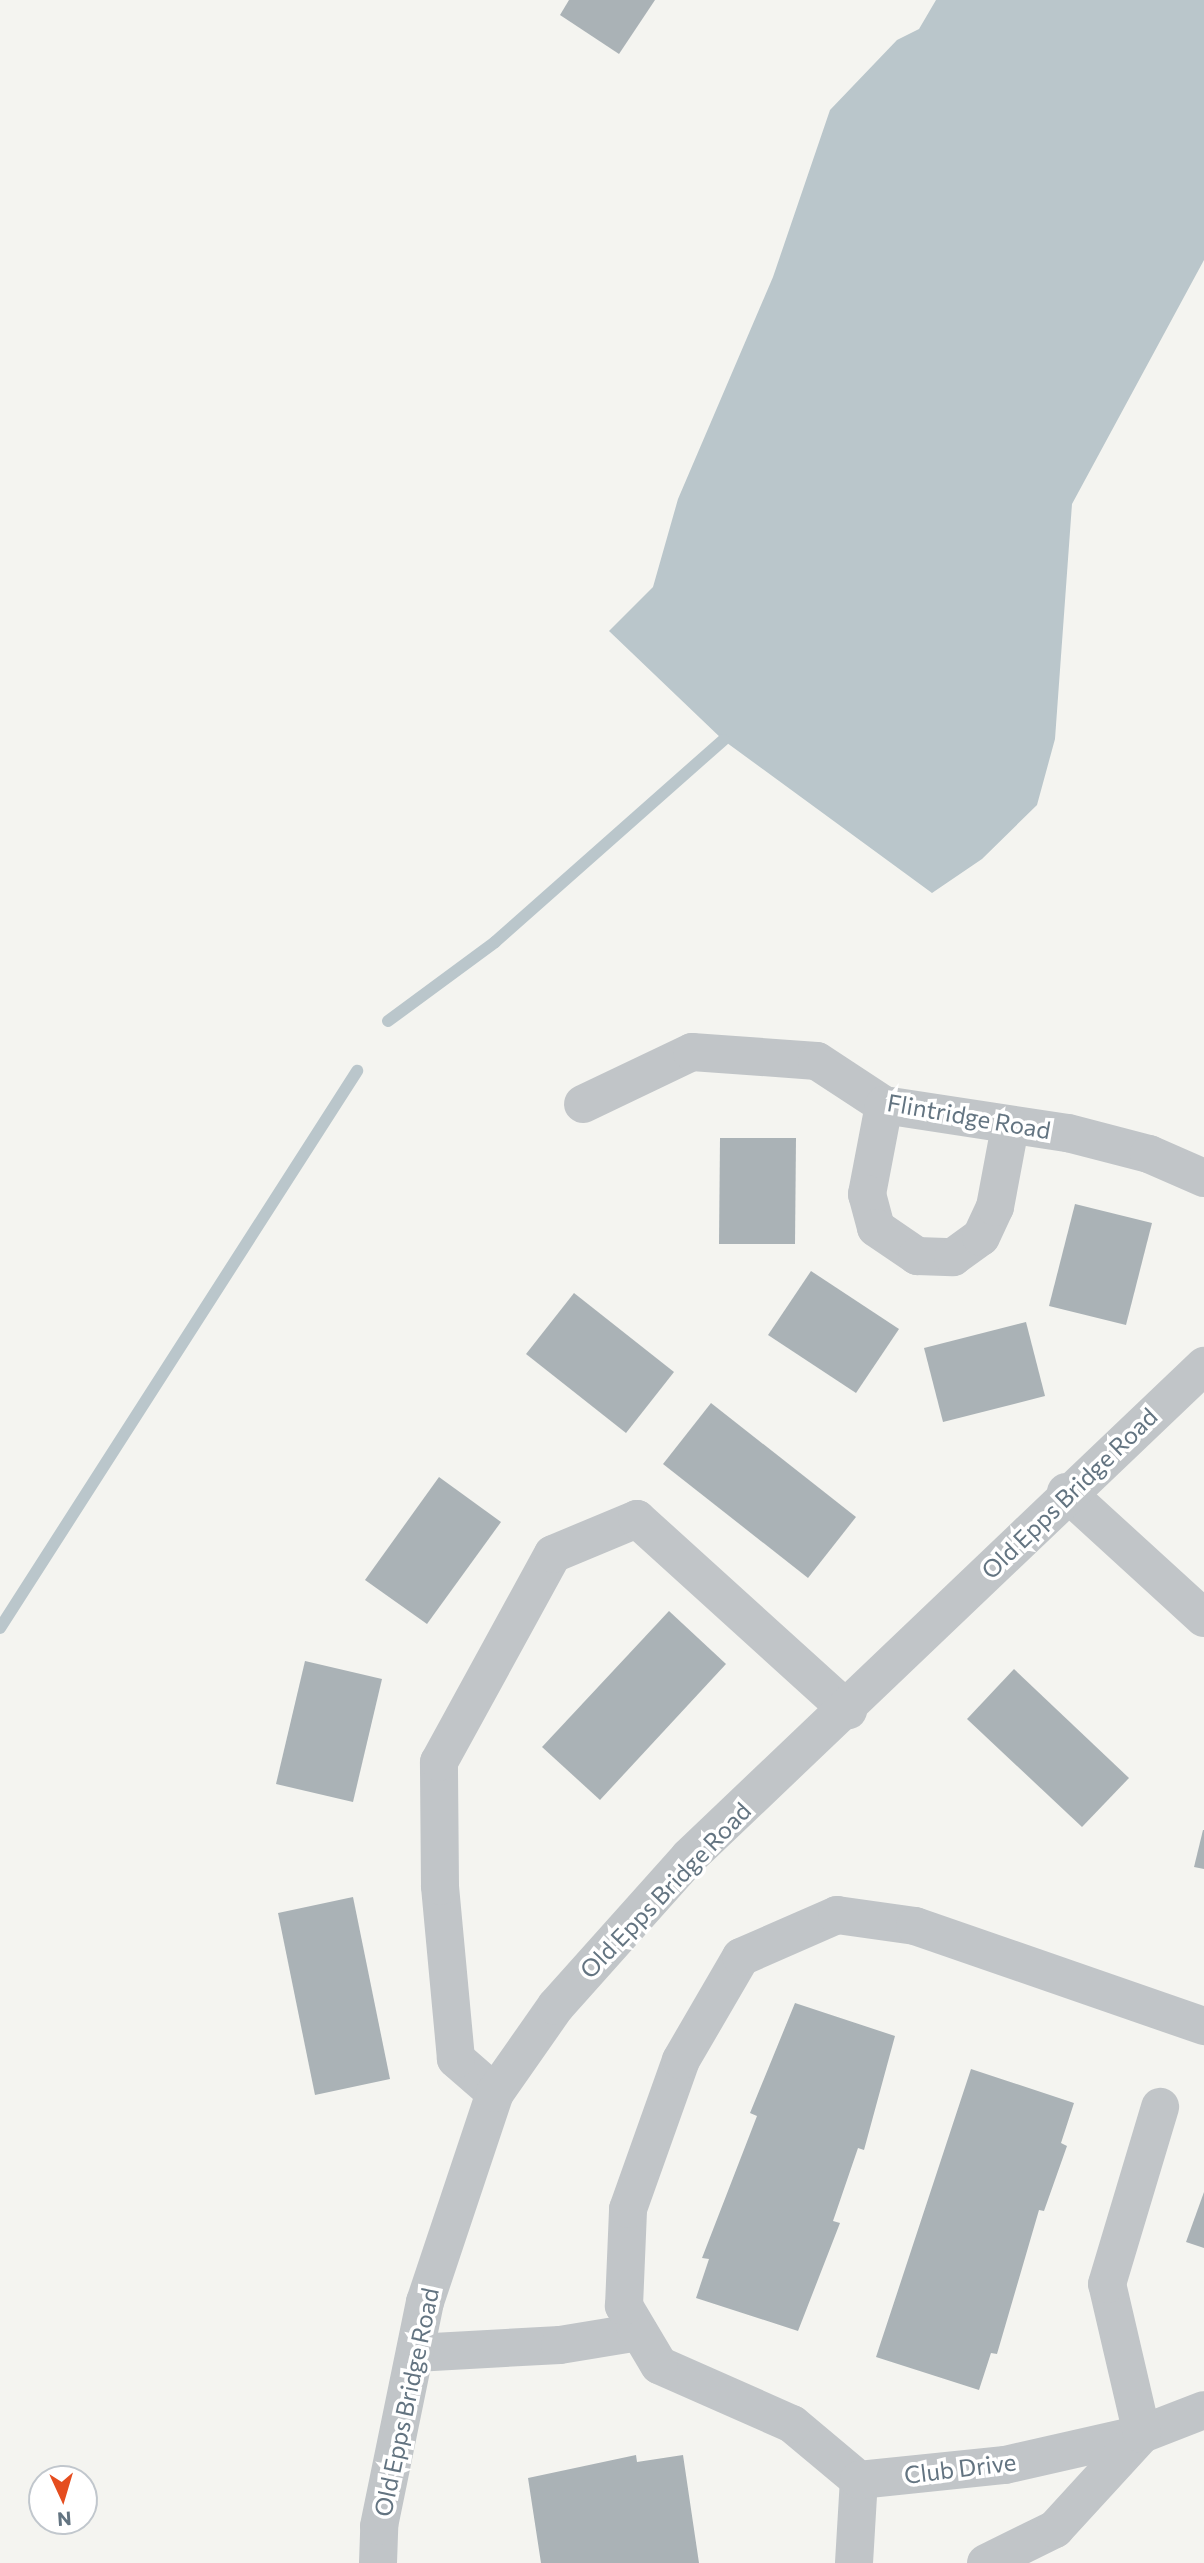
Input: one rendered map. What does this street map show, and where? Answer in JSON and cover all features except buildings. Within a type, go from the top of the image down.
[{"type":"street","name":"Flintridge Road","points":[[583,1104],[692,1052],[817,1061],[884,1105],[1010,1127],[1068,1133],[1149,1154],[1204,1178]]},
{"type":"street","points":[[884,1105],[867,1194],[876,1228],[918,1256],[953,1257],[981,1237],[995,1207],[1010,1127]]},
{"type":"street","name":"Old Epps Bridge Road","points":[[377,2563],[379,2526],[425,2302],[495,2093],[556,2006],[689,1857],[848,1710],[1066,1492],[1204,1366]]},
{"type":"street","points":[[1066,1492],[1204,1618]]},
{"type":"street","points":[[495,2093],[456,2059],[440,1886],[439,1762],[553,1554],[637,1519],[848,1710]]},
{"type":"street","points":[[854,2563],[859,2480],[792,2424],[659,2365],[624,2306],[628,2209],[681,2060],[741,1957],[837,1915],[915,1926],[1204,2026]]},
{"type":"street","points":[[1142,2434],[1107,2284],[1160,2107]]},
{"type":"street","points":[[415,2353],[560,2345],[639,2332]]},
{"type":"street","name":"Club Drive","points":[[859,2480],[1005,2465],[1142,2434],[1204,2410]]},
{"type":"street","name":"Club Drive","points":[[986,2563],[1055,2529],[1142,2434]]},
{"type":"shaded area","points":[[936,0],[1204,0],[1204,260],[1072,504],[1055,739],[1037,805],[982,859],[932,893],[723,740],[609,631],[653,587],[678,499],[773,277],[830,110],[897,40],[919,29]]},
{"type":"waterway","points":[[388,1021],[495,942],[723,740]]},
{"type":"waterway","points":[[0,1628],[357,1071]]}]
